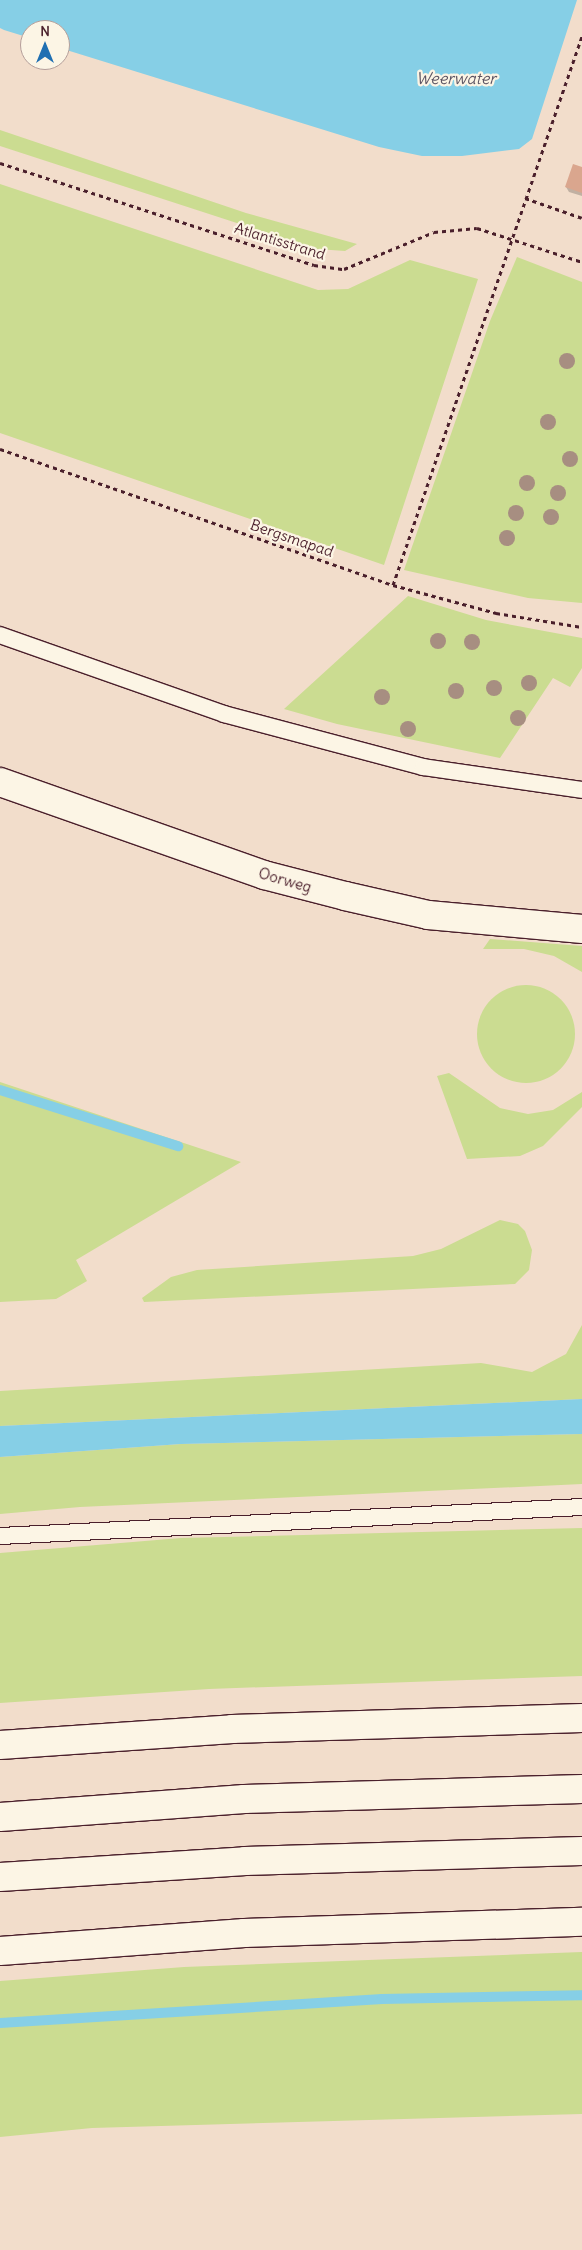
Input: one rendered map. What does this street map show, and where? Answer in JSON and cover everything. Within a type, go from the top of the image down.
[{"type":"main road","name":"Oorweg","points":[[0,782],[264,875],[345,896],[428,915],[582,929]]},
{"type":"main road","points":[[0,1745],[232,1729],[582,1718]]},
{"type":"main road","points":[[0,1817],[244,1799],[582,1789]]},
{"type":"main road","points":[[0,1877],[245,1861],[582,1851]]},
{"type":"main road","points":[[0,1951],[244,1933],[582,1922]]},
{"type":"lane","points":[[0,635],[224,714],[423,768],[582,790]]},
{"type":"lane","points":[[0,1536],[582,1507]]},
{"type":"path","points":[[393,585],[582,36]]},
{"type":"path","name":"Atlantisstrand","points":[[0,163],[314,265],[344,269],[369,261],[434,232],[477,228],[513,238],[582,262]]},
{"type":"path","points":[[525,198],[582,218]]},
{"type":"path","name":"Bergsmapad","points":[[0,449],[393,585],[496,613],[582,627]]},
{"type":"green space","points":[[0,130],[246,213],[357,244],[345,251],[317,249],[0,146]]},
{"type":"green space","points":[[0,184],[318,290],[348,289],[410,260],[478,279],[384,565],[0,433]]},
{"type":"green space","points":[[517,257],[582,282],[582,603],[528,598],[404,570],[490,321]]},
{"type":"green space","points":[[408,596],[486,620],[582,638],[582,668],[570,687],[553,678],[500,758],[337,724],[284,709]]},
{"type":"green space","points":[[490,939],[582,946],[582,972],[554,956],[524,949],[483,949]]},
{"type":"green space","points":[[526,985],[545,989],[560,1000],[571,1015],[575,1034],[571,1053],[560,1068],[545,1079],[526,1083],[507,1079],[492,1068],[481,1053],[477,1034],[481,1015],[492,1000],[507,989]]},
{"type":"green space","points":[[449,1073],[500,1108],[528,1114],[553,1110],[582,1092],[582,1107],[543,1146],[520,1156],[467,1159],[437,1076]]},
{"type":"green space","points":[[0,1082],[241,1162],[76,1260],[87,1281],[56,1299],[0,1302]]},
{"type":"green space","points":[[500,1220],[518,1224],[525,1231],[532,1250],[529,1270],[515,1284],[144,1302],[142,1298],[171,1277],[197,1270],[413,1256],[441,1249]]},
{"type":"green space","points":[[582,1325],[582,1399],[0,1426],[0,1391],[481,1363],[532,1372],[566,1354]]},
{"type":"green space","points":[[582,1434],[582,1484],[80,1507],[0,1514],[0,1457],[181,1444]]},
{"type":"green space","points":[[582,1528],[582,1676],[209,1689],[0,1703],[0,1553],[181,1538]]},
{"type":"green space","points":[[582,1952],[582,2114],[92,2128],[0,2137],[0,1981],[184,1967]]},
{"type":"water","name":"Weerwater","points":[[0,0],[577,0],[532,139],[519,149],[462,156],[422,156],[379,147],[70,51],[70,20],[20,20],[20,35],[0,28]]},
{"type":"water","points":[[582,1399],[582,1434],[181,1444],[0,1457],[0,1426]]},
{"type":"building","points":[[573,164],[582,167],[582,193],[565,187]]},
{"type":"waterway","points":[[0,1090],[178,1146]]},
{"type":"waterway","points":[[0,2023],[382,1999],[582,1995]]}]
